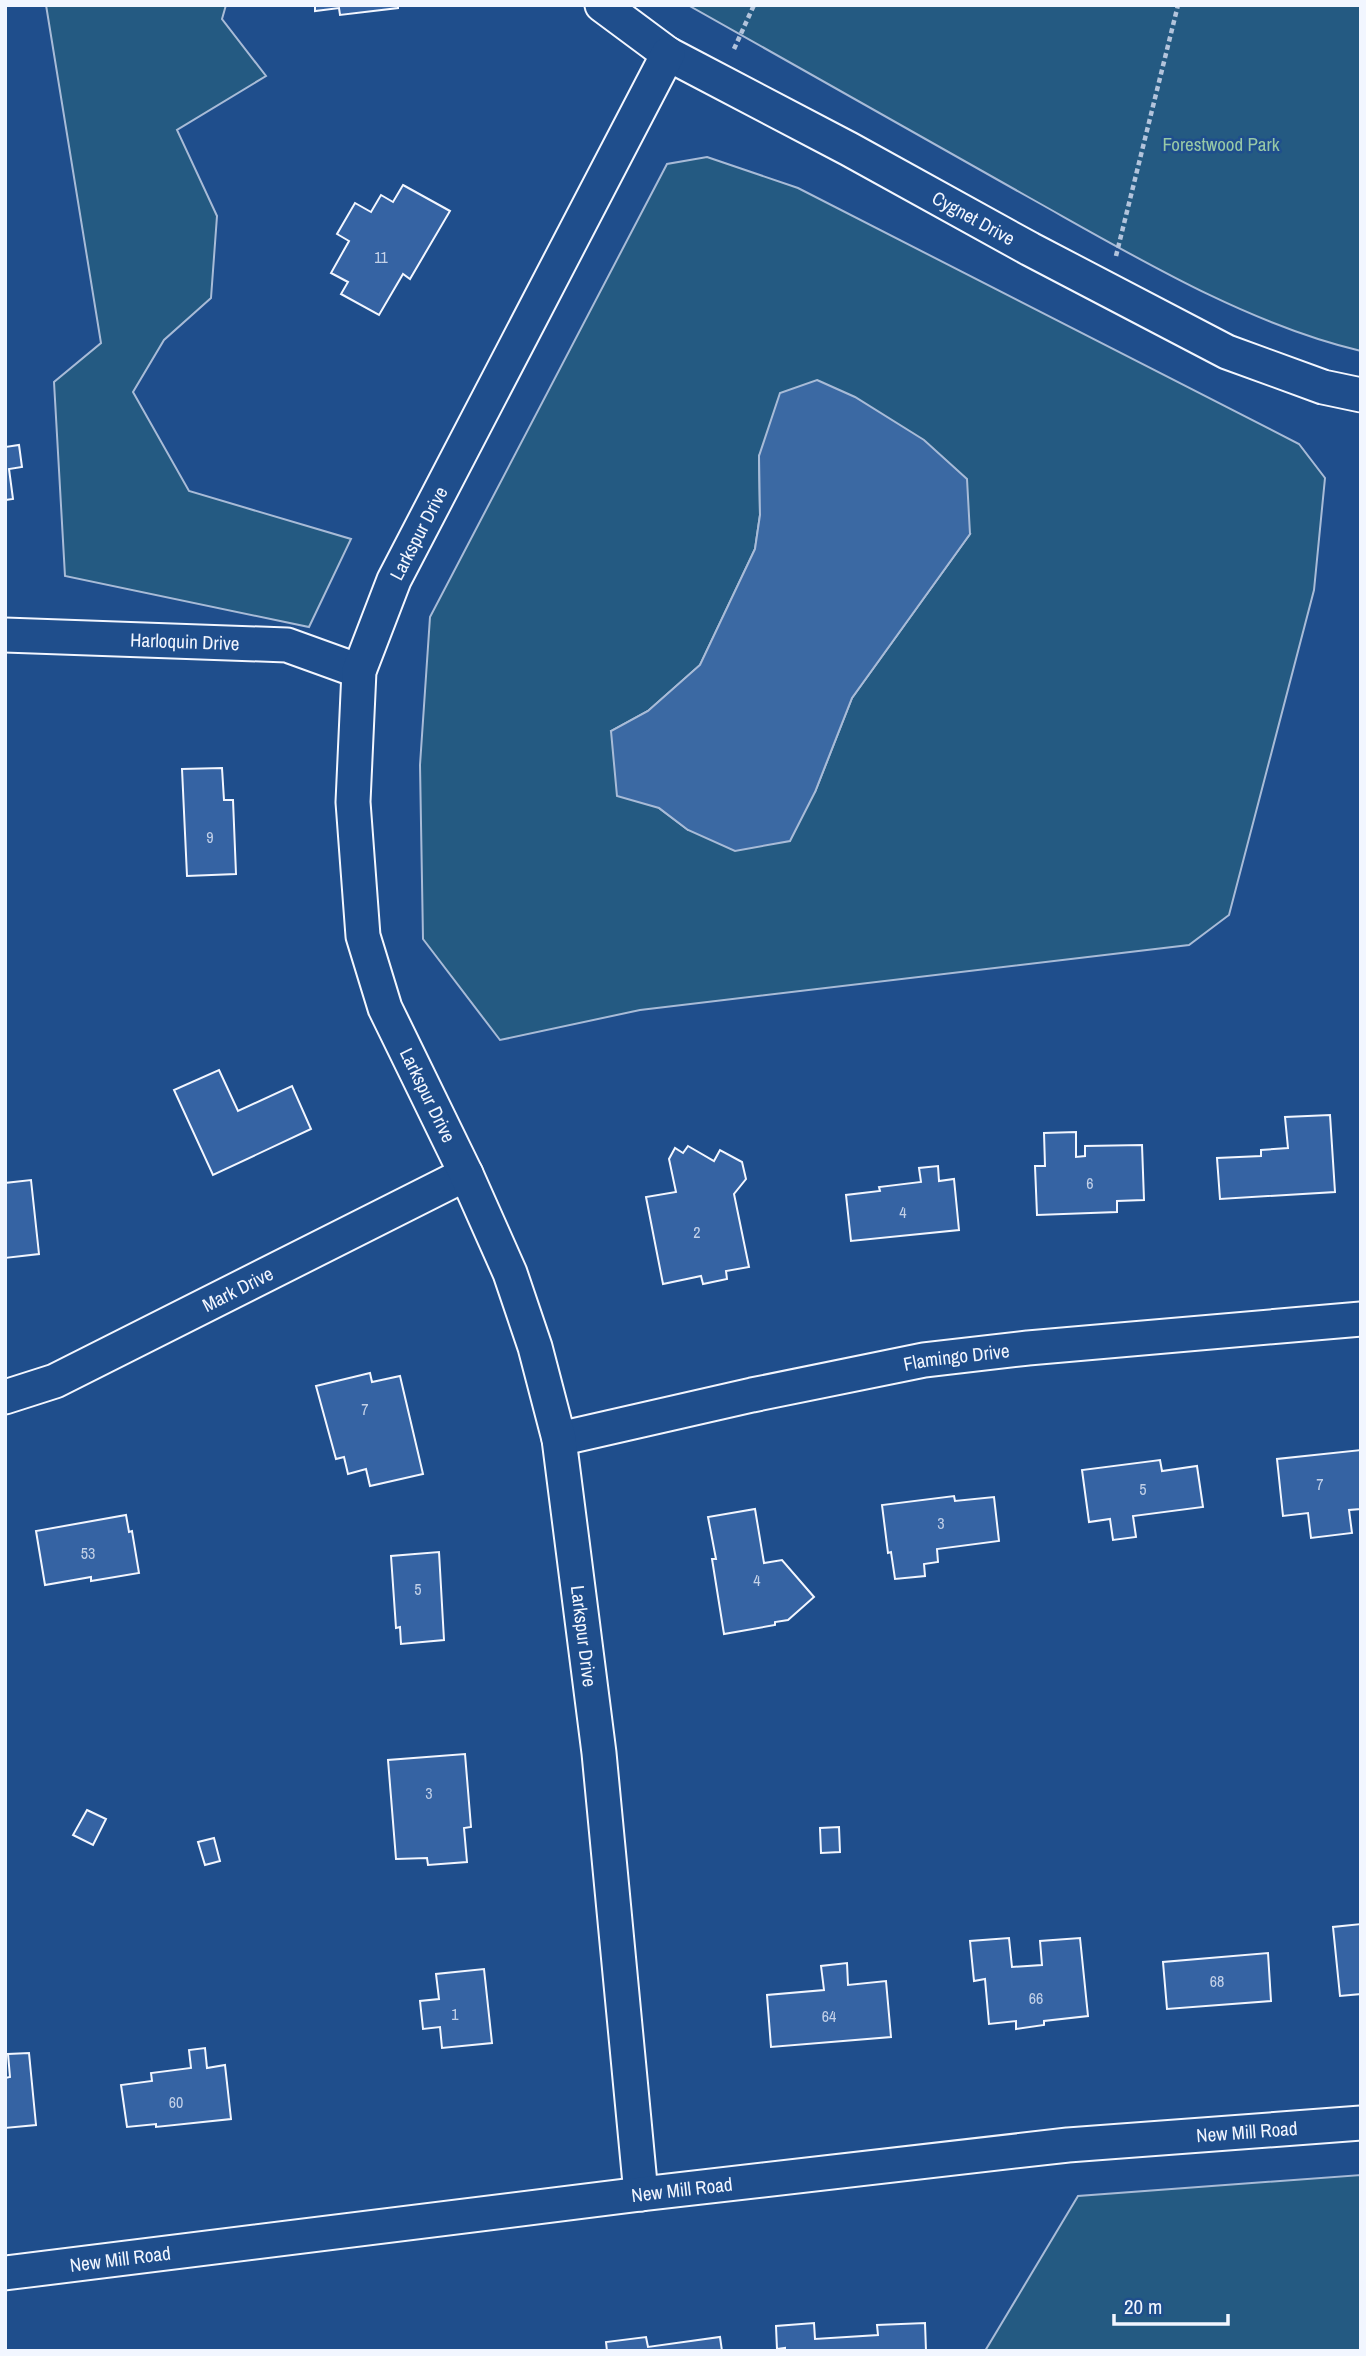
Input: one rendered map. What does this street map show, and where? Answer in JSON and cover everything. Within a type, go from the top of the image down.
[{"type":"street","name":"Cygnet Drive","points":[[602,5],[668,54],[1227,352],[1323,387],[1361,395]]},
{"type":"street","name":"Larkspur Drive","points":[[641,2194],[599,1753],[559,1439],[535,1347],[510,1273],[466,1174],[385,1007],[363,936],[353,802],[359,671],[394,580],[668,54]]},
{"type":"street","name":"Harloquin Drive","points":[[5,635],[287,645],[359,671]]},
{"type":"street","name":"Mark Drive","points":[[5,1397],[55,1381],[466,1174]]},
{"type":"street","name":"Flamingo Drive","points":[[559,1439],[752,1395],[924,1360],[1028,1348],[1361,1319]]},
{"type":"street","name":"New Mill Road","points":[[5,2273],[641,2194],[1068,2145],[1361,2123]]},
{"type":"path","points":[[719,81],[754,5]]},
{"type":"path","points":[[1108,290],[1178,5]]},
{"type":"green space","points":[[46,5],[226,5],[222,19],[266,76],[177,130],[217,216],[211,298],[164,340],[133,392],[189,491],[351,539],[309,627],[65,576],[54,382],[101,343]]},
{"type":"green space","name":"Forestwood Park","points":[[688,5],[1361,5],[1361,351],[1275,324],[1191,286]]},
{"type":"green space","points":[[707,157],[798,188],[1299,444],[1325,478],[1314,590],[1229,915],[1189,945],[640,1010],[500,1040],[423,939],[420,765],[430,617],[667,164]],"holes":[[[759,456],[970,534],[852,698],[815,792],[688,830],[659,808],[611,731],[648,711],[700,665],[755,549],[760,515]]]},
{"type":"green space","points":[[1361,2175],[1361,2351],[985,2351],[1078,2196]]},
{"type":"shaded area","points":[[817,380],[855,397],[924,440],[967,479],[970,534],[852,698],[815,792],[790,841],[735,851],[688,830],[659,808],[617,796],[611,731],[648,711],[700,665],[755,549],[760,515],[759,456],[780,393]]},
{"type":"building","points":[[315,5],[398,5],[398,8],[340,15],[339,8],[315,11]]},
{"type":"building","points":[[403,185],[450,211],[410,279],[403,274],[379,315],[341,294],[348,282],[331,273],[349,241],[337,234],[355,203],[371,212],[381,195],[393,202]]},
{"type":"building","points":[[19,445],[22,467],[9,469],[13,499],[5,500],[5,447]]},
{"type":"building","points":[[222,768],[224,800],[233,800],[236,874],[187,876],[182,769]]},
{"type":"building","points":[[219,1070],[238,1111],[292,1086],[311,1129],[213,1175],[174,1090]]},
{"type":"building","points":[[1330,1115],[1335,1192],[1220,1199],[1217,1158],[1261,1156],[1261,1150],[1288,1148],[1285,1117]]},
{"type":"building","points":[[1076,1132],[1076,1157],[1085,1156],[1085,1146],[1142,1145],[1144,1200],[1117,1201],[1117,1212],[1037,1215],[1035,1166],[1045,1166],[1044,1133]]},
{"type":"building","points":[[688,1146],[714,1161],[720,1150],[742,1162],[746,1179],[734,1194],[749,1267],[726,1271],[727,1279],[703,1284],[701,1276],[663,1284],[646,1197],[676,1192],[669,1159],[675,1148],[683,1153]]},
{"type":"building","points":[[938,1166],[939,1181],[954,1179],[959,1230],[851,1241],[846,1195],[880,1191],[879,1187],[921,1182],[919,1168]]},
{"type":"building","points":[[31,1180],[39,1254],[5,1258],[5,1183]]},
{"type":"building","points":[[370,1373],[372,1382],[400,1376],[423,1474],[370,1486],[366,1469],[348,1474],[344,1457],[336,1459],[316,1386]]},
{"type":"building","points":[[1361,1450],[1361,1509],[1349,1510],[1352,1533],[1311,1538],[1308,1513],[1283,1516],[1277,1459]]},
{"type":"building","points":[[1160,1460],[1162,1471],[1197,1466],[1203,1507],[1133,1516],[1136,1537],[1113,1540],[1110,1519],[1089,1522],[1082,1470]]},
{"type":"building","points":[[954,1496],[955,1501],[994,1497],[999,1541],[937,1549],[938,1562],[924,1564],[925,1576],[895,1579],[891,1552],[888,1553],[882,1505]]},
{"type":"building","points":[[755,1509],[764,1563],[782,1560],[814,1597],[788,1620],[775,1622],[775,1625],[724,1634],[712,1559],[716,1559],[708,1517]]},
{"type":"building","points":[[126,1515],[129,1532],[132,1531],[139,1573],[91,1581],[91,1577],[45,1585],[36,1531]]},
{"type":"building","points":[[439,1552],[444,1640],[401,1644],[400,1627],[396,1628],[391,1556]]},
{"type":"building","points":[[465,1754],[471,1827],[464,1828],[467,1862],[428,1865],[427,1858],[396,1859],[388,1760]]},
{"type":"building","points":[[87,1810],[106,1819],[93,1845],[73,1835]]},
{"type":"building","points":[[839,1827],[840,1852],[821,1853],[820,1828]]},
{"type":"building","points":[[214,1838],[220,1861],[205,1865],[198,1842]]},
{"type":"building","points":[[1361,1924],[1361,1994],[1340,1996],[1333,1927]]},
{"type":"building","points":[[1009,1938],[1012,1967],[1042,1965],[1040,1941],[1080,1938],[1088,2016],[1044,2021],[1044,2025],[1016,2029],[1016,2021],[989,2024],[985,1979],[974,1981],[970,1941]]},
{"type":"building","points":[[1268,1953],[1271,2001],[1167,2009],[1163,1962]]},
{"type":"building","points":[[847,1963],[848,1985],[886,1981],[891,2037],[771,2047],[767,1995],[824,1990],[821,1966]]},
{"type":"building","points":[[484,1969],[492,2043],[442,2048],[440,2027],[423,2029],[420,2001],[439,1999],[436,1974]]},
{"type":"building","points":[[205,2048],[207,2068],[225,2065],[231,2119],[156,2127],[156,2124],[127,2127],[121,2085],[152,2081],[151,2073],[191,2068],[189,2050]]},
{"type":"building","points":[[29,2053],[36,2125],[5,2128],[5,2078],[10,2077],[8,2054]]},
{"type":"building","points":[[814,2323],[815,2339],[878,2335],[877,2325],[925,2323],[926,2351],[777,2349],[776,2326]]},
{"type":"building","points":[[646,2337],[648,2347],[720,2337],[722,2351],[607,2351],[606,2342]]}]
